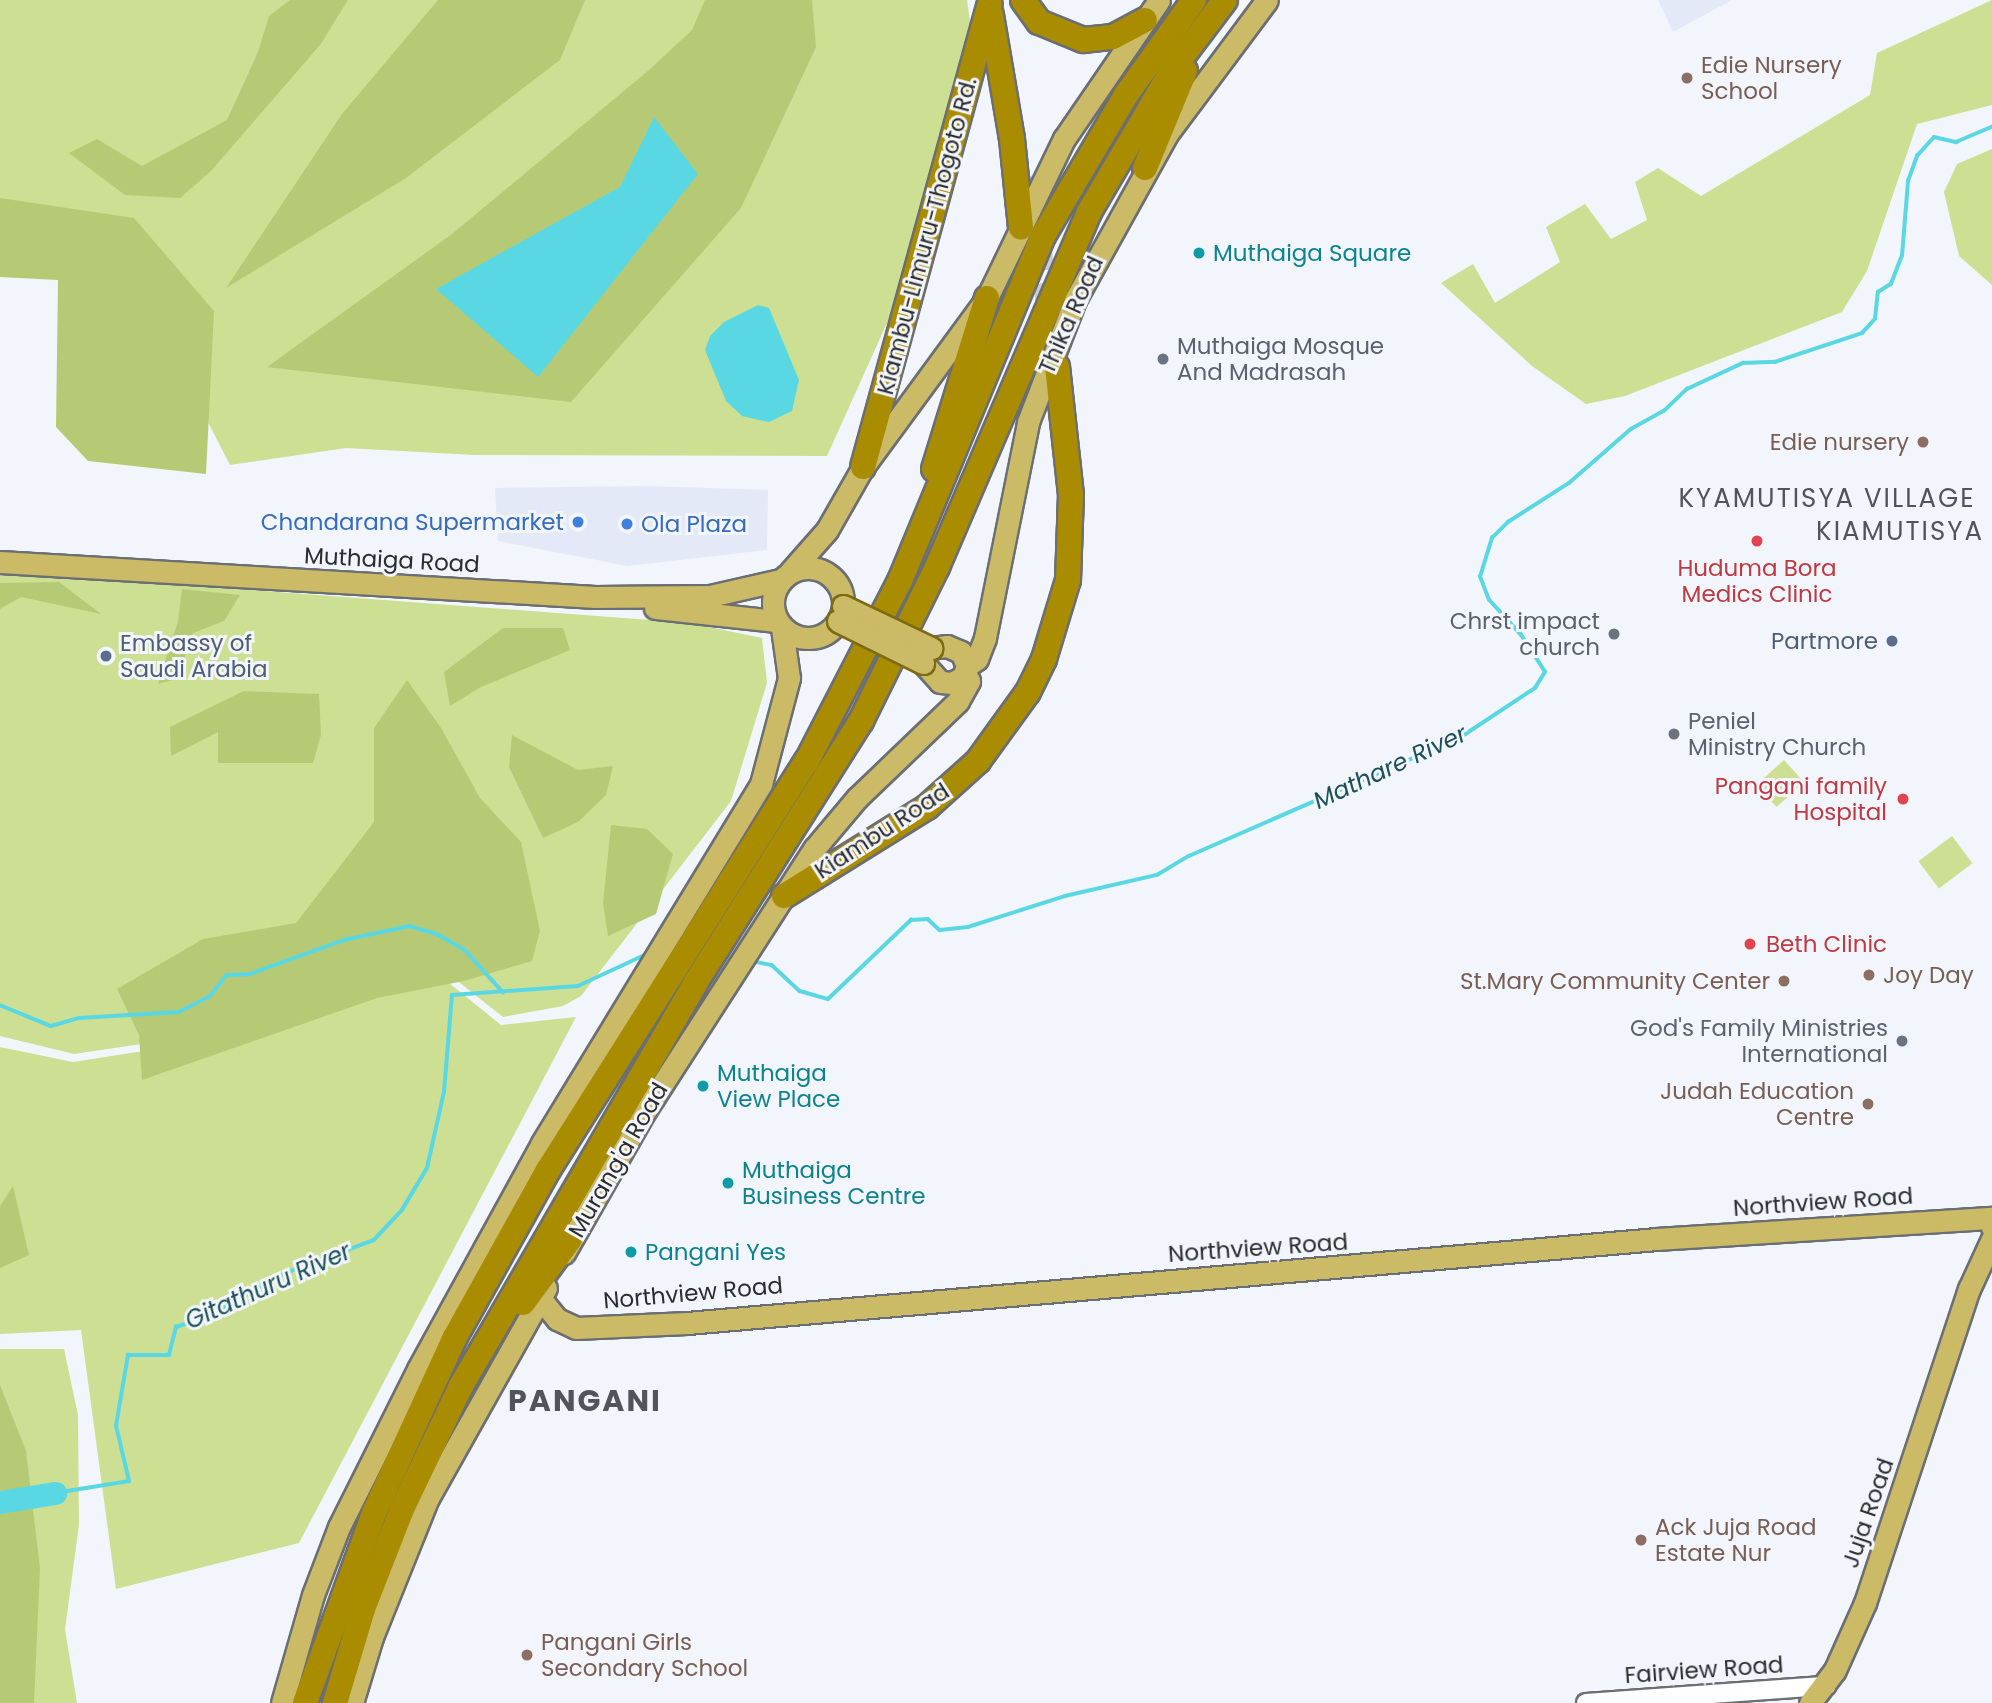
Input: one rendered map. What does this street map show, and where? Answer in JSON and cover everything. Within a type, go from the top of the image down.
[{"type":"highway","points":[[1023,0],[1039,22],[1083,40],[1113,37],[1152,10]]},
{"type":"highway","points":[[455,1336],[548,1170],[807,761],[883,614],[921,531],[1043,236],[1119,105],[1194,0]]},
{"type":"highway","name":"Thika Road","points":[[911,626],[1089,212],[1153,101],[1225,0]]},
{"type":"highway","points":[[995,1],[1028,176]]},
{"type":"highway","points":[[995,1],[1020,228]]},
{"type":"highway","name":"Kiambu-Limuru-Thogoto Rd.","points":[[863,467],[995,1]]},
{"type":"highway","points":[[1146,168],[1202,32]]},
{"type":"highway","points":[[921,531],[952,401],[988,298]]},
{"type":"highway","name":"Kiambu Road","points":[[784,896],[937,799],[978,761],[1028,692],[1044,659],[1068,580],[1071,495],[1057,367]]},
{"type":"highway","name":"Murang'a Road","points":[[335,1703],[363,1609],[431,1444],[694,985],[841,756],[911,626]]},
{"type":"highway","points":[[305,1703],[374,1513],[527,1173]]},
{"type":"highway","points":[[488,1341],[541,1281],[570,1239]]},
{"type":"main road","name":"Thika Road","points":[[966,669],[978,659],[985,638],[1017,461],[1042,377],[1075,300],[1146,168],[1267,0]]},
{"type":"main road","points":[[282,1703],[313,1595],[339,1527],[418,1369],[527,1173],[761,784],[789,678],[772,600],[785,576],[827,530],[863,467],[988,298],[1064,139],[1152,10]]},
{"type":"main road","name":"Muthaiga Road","points":[[0,562],[595,597],[710,596],[785,576]]},
{"type":"main road","points":[[785,576],[811,567],[832,576],[839,584],[841,614]]},
{"type":"main road","points":[[595,597],[779,624],[798,637],[816,637],[841,614]]},
{"type":"main road","points":[[841,614],[927,656],[957,649],[966,669],[958,681],[946,684],[934,679],[927,656]]},
{"type":"main road","name":"Murang'a Road","points":[[352,1703],[372,1637],[428,1498],[570,1239],[645,1111],[834,823],[963,694],[969,681],[966,669]]},
{"type":"main road","points":[[1992,1218],[1992,1227]]},
{"type":"main road","name":"Northview Road","points":[[540,1298],[557,1319],[576,1328],[675,1324],[1656,1239],[1992,1218]]},
{"type":"main road","name":"Juja Road","points":[[1810,1703],[1826,1686],[1865,1604],[1955,1330],[1992,1239]]},
{"type":"main road","name":"Juja Road","points":[[1955,1330],[1992,1269]]},
{"type":"street","name":"Fairview Road","points":[[1586,1703],[1826,1686]]},
{"type":"shaded area","points":[[1658,0],[1732,0],[1673,32]]},
{"type":"shaded area","name":"Ola Plaza","points":[[645,486],[768,490],[767,550],[628,566],[498,541],[495,488]]},
{"type":"green space","points":[[0,0],[967,0],[974,49],[896,303],[827,456],[475,455],[346,448],[230,465],[127,265],[0,248]]},
{"type":"green space","points":[[290,0],[348,0],[320,45],[211,171],[180,198],[125,195],[69,153],[97,139],[142,166],[227,120],[258,52],[269,16]]},
{"type":"green space","points":[[438,0],[585,0],[560,60],[406,178],[226,288],[342,114]]},
{"type":"green space","points":[[705,0],[812,0],[816,47],[741,208],[571,402],[267,367],[452,234],[649,70],[692,30]]},
{"type":"green space","points":[[1992,0],[1992,105],[1917,124],[1867,271],[1842,312],[1625,396],[1586,404],[1532,366],[1441,283],[1473,264],[1495,303],[1560,262],[1546,227],[1585,204],[1611,239],[1647,220],[1635,182],[1658,168],[1701,196],[1870,95],[1877,53]]},
{"type":"green space","points":[[1992,149],[1992,285],[1959,256],[1944,192],[1957,164]]},
{"type":"green space","points":[[0,198],[134,218],[214,311],[206,474],[88,461],[56,427],[58,280],[0,277]]},
{"type":"green space","points":[[0,571],[690,623],[762,638],[767,683],[731,801],[581,996],[563,1006],[503,1017],[417,949],[148,1043],[74,1054],[0,1036]]},
{"type":"green space","points":[[59,582],[101,614],[21,597],[0,609],[0,583]]},
{"type":"green space","points":[[182,589],[240,595],[224,621],[193,633],[177,679],[158,684],[178,621]]},
{"type":"green space","points":[[503,628],[563,628],[570,650],[481,687],[450,706],[444,672]]},
{"type":"green space","points":[[407,680],[441,728],[480,798],[521,842],[540,931],[532,961],[464,981],[377,998],[142,1080],[139,1035],[117,989],[203,939],[296,923],[374,822],[374,728]]},
{"type":"green space","points":[[244,691],[319,694],[321,735],[313,763],[218,763],[218,732],[171,756],[170,727]]},
{"type":"green space","points":[[512,735],[578,770],[613,766],[606,795],[578,822],[543,838],[509,767]]},
{"type":"green space","points":[[1784,760],[1804,782],[1777,807],[1757,785]]},
{"type":"green space","points":[[611,825],[647,829],[673,854],[656,914],[608,936],[603,903]]},
{"type":"green space","points":[[1952,836],[1972,863],[1939,888],[1918,861]]},
{"type":"green space","points":[[417,957],[501,1025],[576,1017],[299,1543],[116,1589],[81,1330],[0,1334],[0,1047],[73,1062],[150,1050]]},
{"type":"green space","points":[[13,1186],[29,1255],[0,1268],[0,1206]]},
{"type":"green space","points":[[0,1349],[64,1349],[78,1415],[79,1525],[65,1629],[77,1703],[0,1703]]},
{"type":"green space","points":[[0,1385],[26,1451],[40,1568],[34,1703],[0,1703]]},
{"type":"water","points":[[654,117],[698,174],[538,377],[436,289],[620,187]]},
{"type":"water","points":[[758,305],[769,308],[799,380],[792,411],[769,422],[742,416],[726,401],[705,350],[710,336],[724,322]]},
{"type":"waterway","name":"Mathare River","points":[[751,961],[772,965],[800,991],[828,999],[911,920],[928,919],[940,930],[968,927],[1065,896],[1157,875],[1189,856],[1461,737],[1535,688],[1545,672],[1521,635],[1489,600],[1480,577],[1492,538],[1508,522],[1569,483],[1631,429],[1664,411],[1687,389],[1743,363],[1775,362],[1862,333],[1875,319],[1878,292],[1891,284],[1902,256],[1908,181],[1917,156],[1934,137],[1956,142],[1992,127]]},
{"type":"waterway","points":[[0,1005],[51,1026],[79,1018],[179,1012],[209,997],[227,975],[250,974],[344,940],[410,926],[439,935],[465,950],[503,992]]},
{"type":"waterway","name":"Gitathuru River","points":[[55,1493],[129,1481],[116,1426],[128,1355],[169,1355],[176,1327],[207,1317],[283,1274],[374,1240],[402,1210],[427,1168],[444,1092],[452,995],[578,986],[647,954]]},
{"type":"waterway","points":[[0,1502],[55,1493]]},
{"type":"tunnel","points":[[1028,176],[1050,317]]},
{"type":"place","name":"Edie Nursery School","points":[[1687,78]]},
{"type":"place","name":"Muthaiga Square","points":[[1199,253]]},
{"type":"place","name":"Muthaiga Mosque And Madrasah","points":[[1163,359]]},
{"type":"place","name":"Edie nursery","points":[[1923,442]]},
{"type":"place","name":"Chandarana Supermarket","points":[[578,522]]},
{"type":"place","name":"Ola Plaza","points":[[627,524]]},
{"type":"place","name":"Huduma Bora Medics Clinic","points":[[1757,541]]},
{"type":"place","name":"Chrst impact church","points":[[1614,634]]},
{"type":"place","name":"Partmore","points":[[1892,641]]},
{"type":"place","name":"Embassy of Saudi Arabia","points":[[106,656]]},
{"type":"place","name":"Peniel Ministry Church","points":[[1674,734]]},
{"type":"place","name":"Pangani family Hospital","points":[[1903,799]]},
{"type":"place","name":"Beth Clinic","points":[[1750,944]]},
{"type":"place","name":"Joy Day","points":[[1869,975]]},
{"type":"place","name":"St.Mary Community Center","points":[[1784,981]]},
{"type":"place","name":"God's Family Ministries International","points":[[1902,1041]]},
{"type":"place","name":"Muthaiga View Place","points":[[703,1086]]},
{"type":"place","name":"Judah Education Centre","points":[[1868,1104]]},
{"type":"place","name":"Muthaiga Business Centre","points":[[728,1183]]},
{"type":"place","name":"Pangani Yes","points":[[631,1252]]},
{"type":"place","name":"Ack Juja Road Estate Nur","points":[[1641,1540]]},
{"type":"place","name":"Pangani Girls Secondary School","points":[[527,1655]]},
{"type":"district","name":"KYAMUTISYA VILLAGE","points":[[1827,499]]},
{"type":"district","name":"KIAMUTISYA","points":[[1900,532]]},
{"type":"district","name":"PANGANI","points":[[585,1401]]}]
